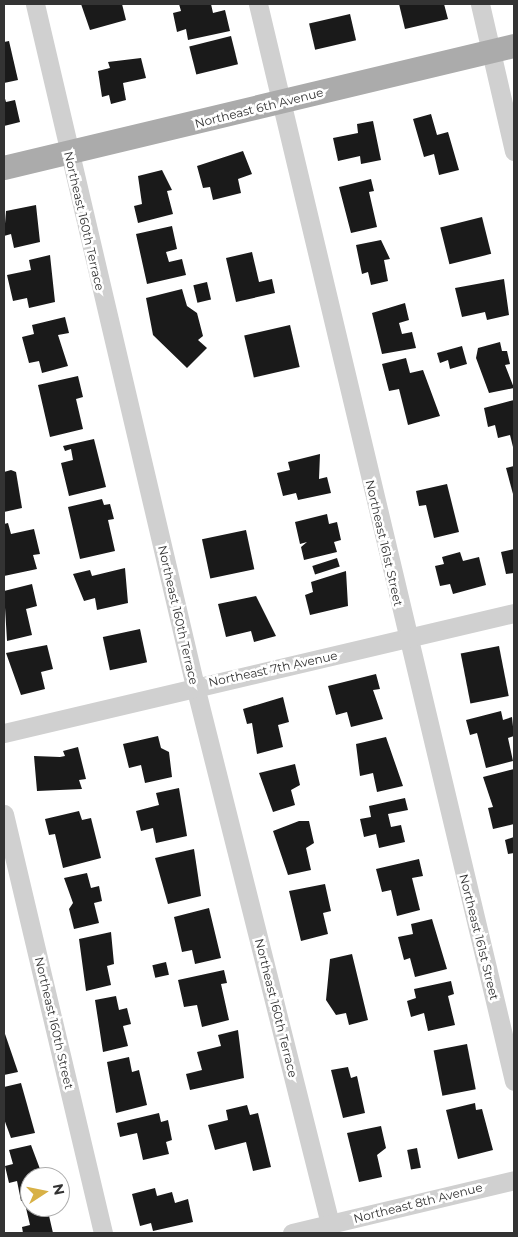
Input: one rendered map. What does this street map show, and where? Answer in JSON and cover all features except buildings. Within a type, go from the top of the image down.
[{"type":"main road","name":"Northeast 6th Avenue","points":[[4,168],[514,46]]},
{"type":"street","name":"Northeast 160th Terrace","points":[[35,4],[68,154],[195,686],[330,1224]]},
{"type":"street","name":"Northeast 161st Street","points":[[258,4],[406,640],[514,1081]]},
{"type":"street","points":[[480,4],[514,151]]},
{"type":"street","name":"Northeast 7th Avenue","points":[[4,734],[195,686],[406,640],[514,613]]},
{"type":"street","name":"Northeast 160th Street","points":[[4,814],[103,1233]]},
{"type":"street","name":"Northeast 8th Avenue","points":[[292,1233],[514,1180]]}]
